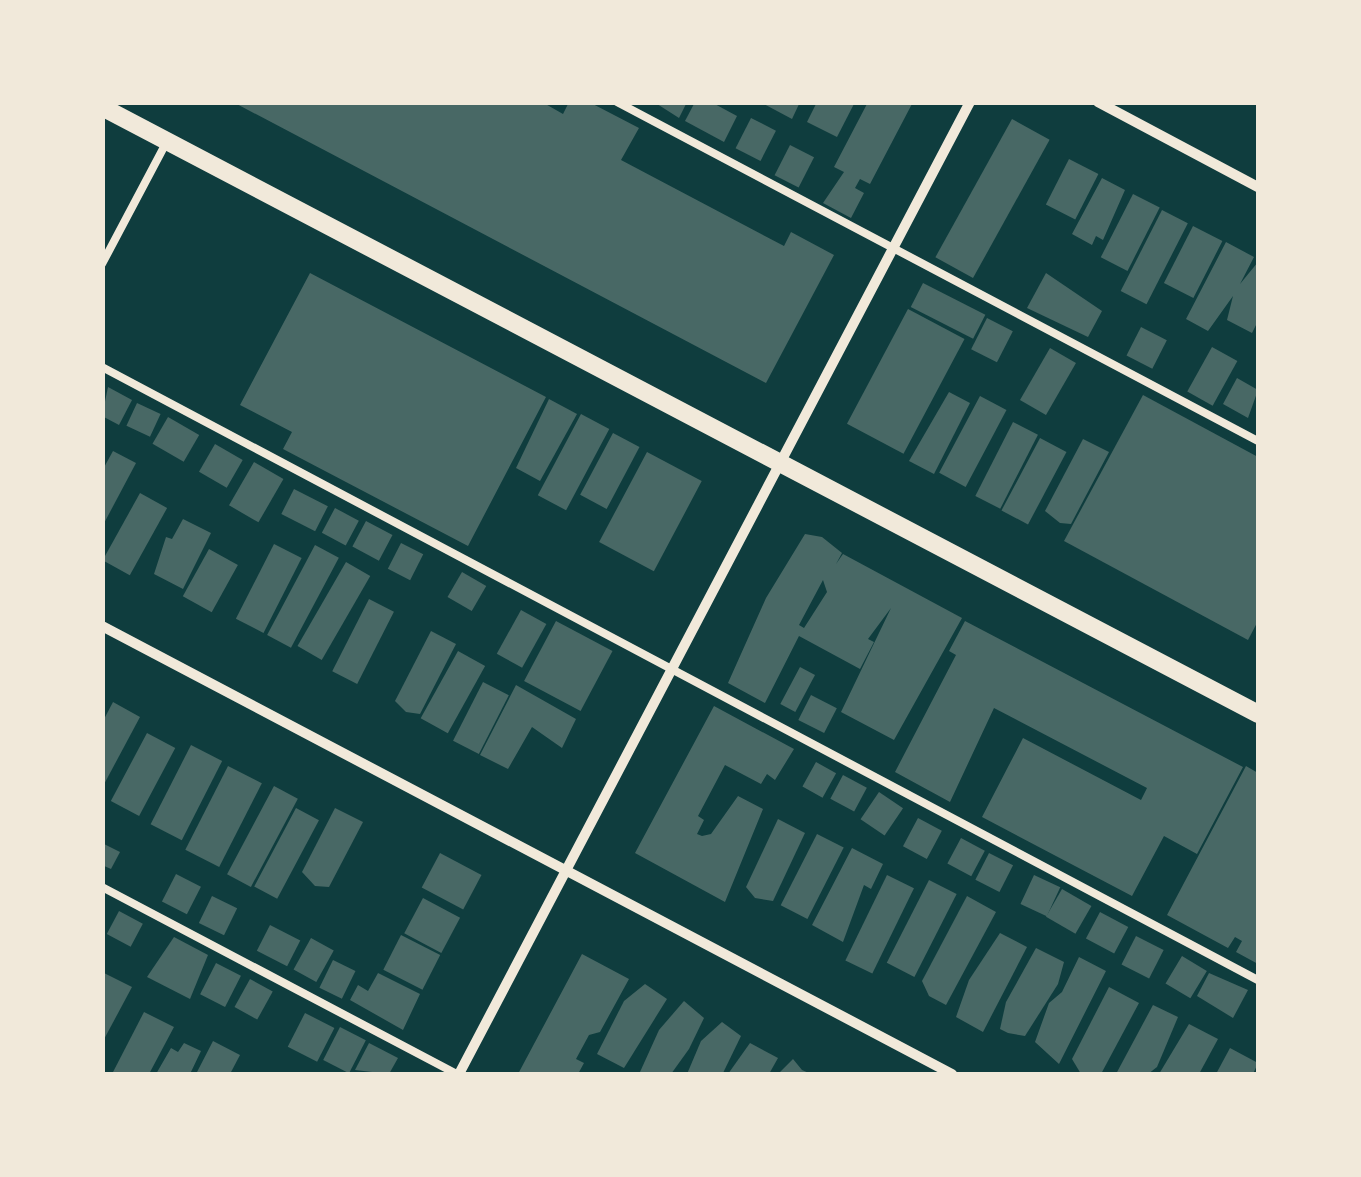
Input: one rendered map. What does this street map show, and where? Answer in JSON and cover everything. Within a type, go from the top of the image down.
[{"type":"street","points":[[458,1074],[970,102]]},
{"type":"street","points":[[1098,102],[1258,187]]},
{"type":"street","points":[[102,108],[1258,714]]},
{"type":"street","points":[[102,626],[952,1074]]},
{"type":"lane","points":[[616,102],[1258,441]]},
{"type":"lane","points":[[102,264],[168,142]]},
{"type":"lane","points":[[102,367],[1258,980]]},
{"type":"lane","points":[[102,887],[458,1074]]},
{"type":"building","points":[[233,102],[542,102],[563,114],[569,102],[589,102],[639,128],[621,160],[784,246],[791,232],[834,255],[766,383]]},
{"type":"building","points":[[654,102],[687,102],[679,118]]},
{"type":"building","points":[[695,102],[711,102],[737,116],[724,142],[685,121]]},
{"type":"building","points":[[760,102],[800,102],[792,119]]},
{"type":"building","points":[[817,102],[855,102],[837,137],[807,122]]},
{"type":"building","points":[[868,102],[913,102],[870,184],[860,179],[855,188],[864,193],[851,218],[823,203],[844,172],[834,167]]},
{"type":"building","points":[[751,118],[776,131],[761,161],[736,148]]},
{"type":"building","points":[[1012,119],[1050,140],[973,278],[935,257]]},
{"type":"building","points":[[790,145],[814,157],[799,188],[775,175]]},
{"type":"building","points":[[1069,159],[1098,174],[1075,219],[1046,204]]},
{"type":"building","points":[[1102,178],[1125,190],[1103,240],[1096,236],[1092,245],[1072,234]]},
{"type":"building","points":[[1133,194],[1160,208],[1127,271],[1101,257]]},
{"type":"building","points":[[1162,210],[1188,223],[1147,304],[1121,291]]},
{"type":"building","points":[[1193,226],[1222,241],[1193,298],[1164,283]]},
{"type":"building","points":[[1226,242],[1254,257],[1240,284],[1258,262],[1258,321],[1252,333],[1227,320],[1233,296],[1208,331],[1186,319]]},
{"type":"building","points":[[310,273],[546,397],[468,546],[283,449],[292,432],[240,405]]},
{"type":"building","points":[[1046,273],[1102,311],[1088,337],[1027,308]]},
{"type":"building","points":[[923,283],[985,315],[973,339],[911,307]]},
{"type":"building","points":[[908,309],[965,339],[903,454],[847,424]]},
{"type":"building","points":[[987,318],[1013,331],[997,362],[971,349]]},
{"type":"building","points":[[1141,327],[1167,340],[1152,369],[1126,356]]},
{"type":"building","points":[[1212,347],[1237,361],[1213,406],[1187,392]]},
{"type":"building","points":[[1050,348],[1076,363],[1046,415],[1020,400]]},
{"type":"building","points":[[1237,378],[1258,390],[1248,418],[1223,404]]},
{"type":"building","points":[[108,387],[132,400],[119,425],[102,416]]},
{"type":"building","points":[[949,392],[970,403],[934,474],[909,461]]},
{"type":"building","points":[[1143,395],[1258,457],[1258,621],[1248,640],[1064,541]]},
{"type":"building","points":[[980,396],[1006,410],[966,487],[939,473]]},
{"type":"building","points":[[549,399],[577,414],[540,481],[516,468]]},
{"type":"building","points":[[137,403],[161,414],[150,437],[126,426]]},
{"type":"building","points":[[581,414],[609,429],[566,510],[538,495]]},
{"type":"building","points":[[168,417],[199,435],[184,462],[152,444]]},
{"type":"building","points":[[1013,422],[1038,435],[1000,509],[975,496]]},
{"type":"building","points":[[613,433],[639,447],[607,509],[580,495]]},
{"type":"building","points":[[1040,438],[1066,452],[1028,524],[1002,510]]},
{"type":"building","points":[[1083,439],[1109,452],[1071,524],[1060,523],[1045,511]]},
{"type":"building","points":[[215,444],[243,460],[227,488],[199,472]]},
{"type":"building","points":[[113,451],[136,463],[102,527],[102,471]]},
{"type":"building","points":[[647,452],[702,481],[654,571],[599,542]]},
{"type":"building","points":[[254,462],[283,479],[258,522],[229,505]]},
{"type":"building","points":[[294,489],[328,506],[315,531],[281,514]]},
{"type":"building","points":[[140,493],[167,508],[130,575],[103,560]]},
{"type":"building","points":[[335,508],[359,521],[346,545],[322,533]]},
{"type":"building","points":[[183,519],[211,533],[183,589],[154,574],[166,537],[172,539]]},
{"type":"building","points":[[366,521],[392,535],[379,561],[352,547]]},
{"type":"building","points":[[805,534],[822,537],[842,553],[836,564],[843,554],[962,618],[894,740],[841,712],[891,608],[868,639],[874,642],[860,669],[799,636],[765,703],[728,683],[766,598]],"holes":[[[823,580],[827,592],[804,628],[799,625]]]},
{"type":"building","points":[[401,543],[423,554],[410,580],[388,569]]},
{"type":"building","points":[[274,544],[302,558],[263,633],[236,619]]},
{"type":"building","points":[[315,545],[339,558],[291,648],[267,635]]},
{"type":"building","points":[[209,549],[238,565],[212,612],[183,596]]},
{"type":"building","points":[[346,562],[370,576],[322,660],[298,646]]},
{"type":"building","points":[[462,572],[486,586],[472,611],[448,597]]},
{"type":"building","points":[[369,599],[394,612],[357,684],[332,671]]},
{"type":"building","points":[[521,610],[546,624],[522,668],[497,654]]},
{"type":"building","points":[[556,621],[613,651],[581,711],[524,681]]},
{"type":"building","points":[[965,621],[1243,767],[1197,854],[1164,836],[1132,896],[982,817],[1023,738],[1141,800],[1147,788],[994,708],[950,802],[895,772],[956,655],[949,651]]},
{"type":"building","points":[[431,631],[456,644],[420,714],[406,712],[395,701]]},
{"type":"building","points":[[458,651],[485,666],[448,733],[421,718]]},
{"type":"building","points":[[800,667],[815,675],[795,712],[780,704]]},
{"type":"building","points":[[483,682],[509,695],[479,754],[453,741]]},
{"type":"building","points":[[516,685],[576,719],[562,748],[532,727],[508,769],[480,755]]},
{"type":"building","points":[[811,695],[837,708],[824,733],[798,720]]},
{"type":"building","points":[[113,702],[140,717],[102,788],[102,723]]},
{"type":"building","points":[[714,706],[794,749],[775,780],[767,774],[761,784],[725,765],[698,816],[704,820],[697,834],[702,836],[711,834],[738,796],[763,809],[725,902],[635,853]]},
{"type":"building","points":[[147,733],[175,748],[139,816],[111,801]]},
{"type":"building","points":[[191,745],[222,761],[182,840],[151,824]]},
{"type":"building","points":[[816,762],[836,773],[823,798],[802,786]]},
{"type":"building","points":[[228,766],[262,783],[219,867],[185,850]]},
{"type":"building","points":[[1246,766],[1258,773],[1258,964],[1236,952],[1242,941],[1235,937],[1228,948],[1167,915]]},
{"type":"building","points":[[843,775],[867,788],[854,812],[830,799]]},
{"type":"building","points":[[274,786],[298,799],[251,887],[227,874]]},
{"type":"building","points":[[879,792],[903,808],[885,836],[861,819]]},
{"type":"building","points":[[296,808],[319,820],[277,899],[254,887]]},
{"type":"building","points":[[335,808],[363,822],[329,887],[315,886],[302,872]]},
{"type":"building","points":[[918,818],[942,831],[927,859],[903,846]]},
{"type":"building","points":[[778,819],[805,833],[773,901],[755,898],[746,887]]},
{"type":"building","points":[[817,834],[844,848],[807,919],[781,905]]},
{"type":"building","points":[[961,838],[985,851],[971,876],[947,864]]},
{"type":"building","points":[[102,843],[120,852],[111,869],[102,865]]},
{"type":"building","points":[[852,848],[883,864],[871,889],[864,885],[843,942],[812,925]]},
{"type":"building","points":[[440,853],[481,875],[463,910],[422,887]]},
{"type":"building","points":[[989,853],[1013,865],[999,892],[975,880]]},
{"type":"building","points":[[176,874],[201,887],[187,914],[162,902]]},
{"type":"building","points":[[887,875],[914,888],[872,974],[845,960]]},
{"type":"building","points":[[1034,875],[1060,887],[1047,916],[1020,904]]},
{"type":"building","points":[[929,880],[957,894],[914,977],[887,963]]},
{"type":"building","points":[[1062,889],[1091,906],[1075,934],[1046,917]]},
{"type":"building","points":[[212,896],[237,908],[224,935],[199,923]]},
{"type":"building","points":[[967,896],[996,912],[946,1005],[929,996],[922,981]]},
{"type":"building","points":[[423,898],[460,918],[441,953],[404,933]]},
{"type":"building","points":[[119,911],[143,924],[131,947],[107,934]]},
{"type":"building","points":[[1100,912],[1128,927],[1114,954],[1086,938]]},
{"type":"building","points":[[270,925],[300,940],[287,966],[257,951]]},
{"type":"building","points":[[1000,933],[1027,947],[983,1032],[956,1017],[969,980]]},
{"type":"building","points":[[401,935],[440,955],[422,990],[383,970]]},
{"type":"building","points":[[1136,936],[1164,950],[1149,979],[1121,965]]},
{"type":"building","points":[[174,937],[208,955],[190,999],[147,977]]},
{"type":"building","points":[[311,938],[334,951],[316,982],[294,969]]},
{"type":"building","points":[[1036,948],[1064,962],[1058,984],[1025,1036],[1008,1033],[1000,1029],[1006,1002]]},
{"type":"building","points":[[582,954],[629,979],[600,1032],[589,1035],[576,1059],[584,1063],[578,1074],[518,1074]]},
{"type":"building","points":[[1182,956],[1207,971],[1190,998],[1166,983]]},
{"type":"building","points":[[1079,957],[1106,971],[1059,1064],[1035,1042],[1049,1003],[1062,992]]},
{"type":"building","points":[[333,960],[355,971],[342,999],[319,988]]},
{"type":"building","points":[[216,963],[241,976],[225,1007],[200,994]]},
{"type":"building","points":[[102,972],[132,987],[102,1043]]},
{"type":"building","points":[[378,973],[420,994],[403,1030],[350,1000],[358,985],[368,991]]},
{"type":"building","points":[[1209,973],[1248,990],[1233,1018],[1197,996]]},
{"type":"building","points":[[250,979],[273,992],[257,1020],[234,1007]]},
{"type":"building","points":[[645,984],[667,999],[624,1068],[597,1054],[624,1001]]},
{"type":"building","points":[[1109,987],[1139,1003],[1101,1074],[1081,1074],[1072,1059]]},
{"type":"building","points":[[684,1001],[704,1018],[689,1049],[671,1074],[640,1072],[659,1030]]},
{"type":"building","points":[[1153,1005],[1178,1017],[1157,1067],[1148,1074],[1116,1074]]},
{"type":"building","points":[[144,1012],[174,1027],[149,1074],[112,1074]]},
{"type":"building","points":[[305,1013],[334,1028],[317,1062],[288,1047]]},
{"type":"building","points":[[722,1022],[741,1036],[723,1073],[687,1074],[701,1041]]},
{"type":"building","points":[[1189,1024],[1218,1039],[1199,1074],[1159,1074]]},
{"type":"building","points":[[340,1027],[366,1040],[349,1073],[323,1060]]},
{"type":"building","points":[[213,1041],[240,1055],[230,1074],[196,1074]]},
{"type":"building","points":[[184,1043],[201,1051],[190,1074],[156,1074],[171,1048],[178,1052]]},
{"type":"building","points":[[369,1043],[398,1058],[389,1074],[355,1070]]},
{"type":"building","points":[[750,1043],[778,1058],[769,1074],[728,1074]]},
{"type":"building","points":[[1230,1048],[1258,1063],[1253,1074],[1216,1074]]},
{"type":"building","points":[[793,1059],[802,1070],[811,1074],[778,1074]]}]
